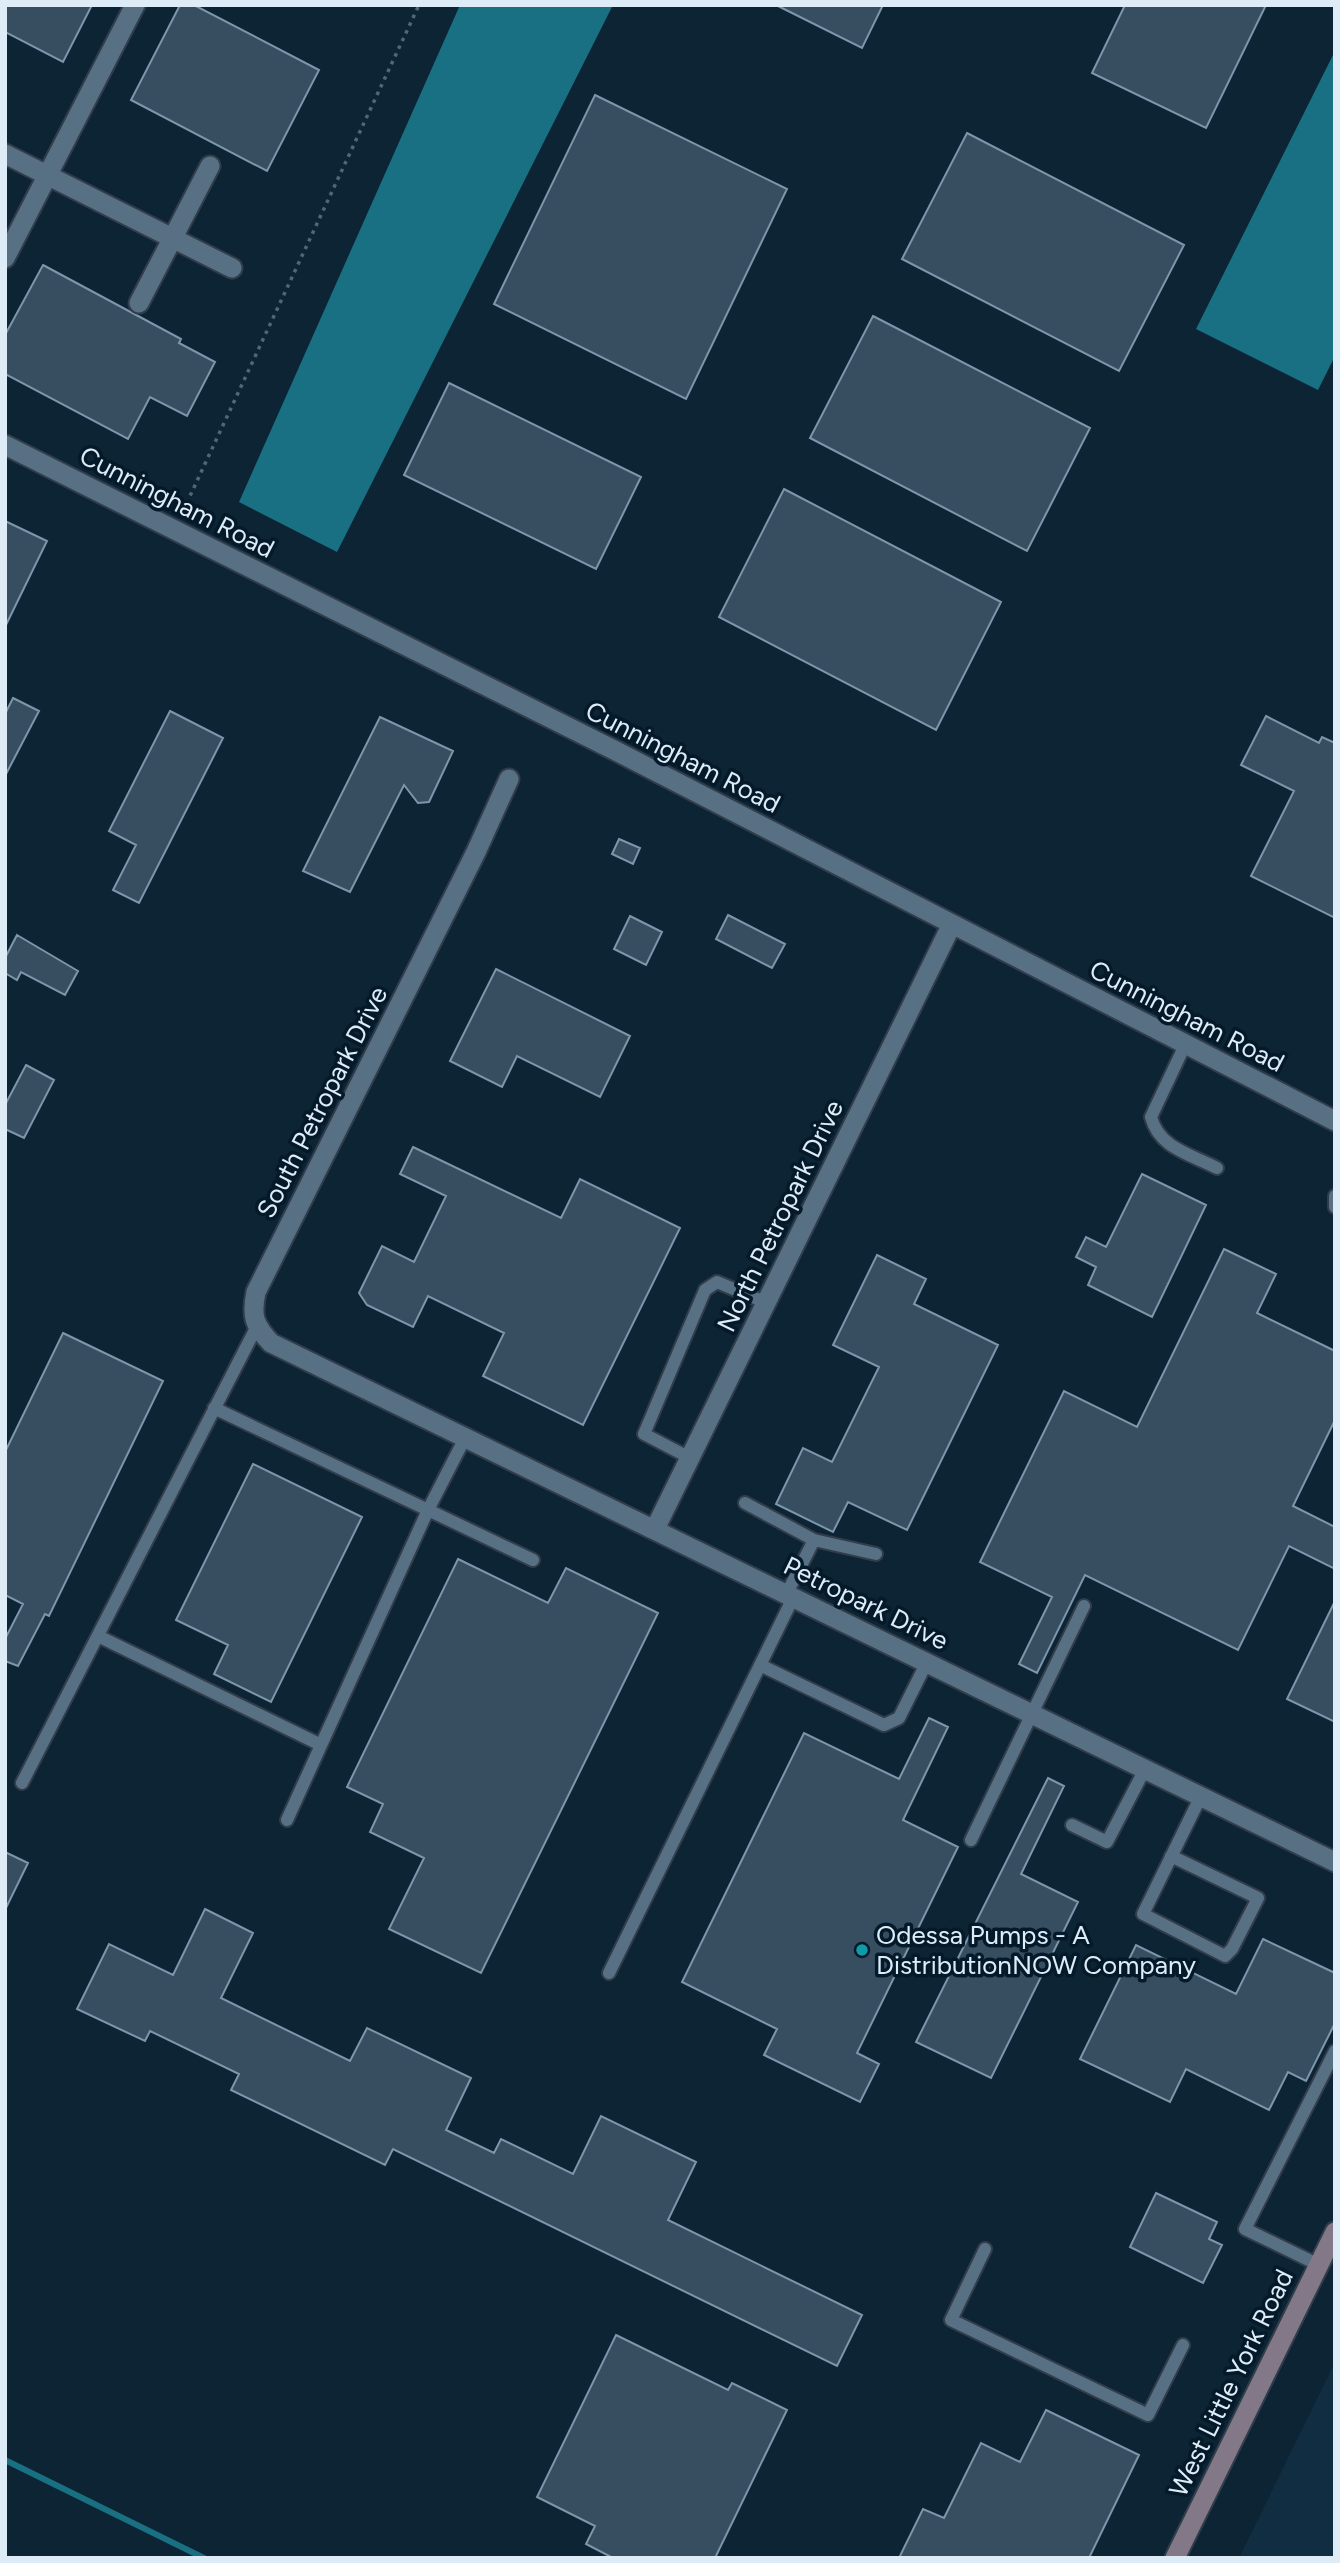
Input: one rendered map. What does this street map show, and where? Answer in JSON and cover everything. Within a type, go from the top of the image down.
[{"type":"main road","name":"West Little York Road","points":[[1175,2558],[1335,2232]]},
{"type":"street","points":[[5,258],[135,5]]},
{"type":"street","points":[[5,154],[232,268]]},
{"type":"street","points":[[139,303],[210,166]]},
{"type":"street","name":"Cunningham Road","points":[[5,445],[616,751],[951,926],[1335,1121]]},
{"type":"street","name":"South Petropark Drive","points":[[256,1328],[251,1313],[256,1292],[476,852],[509,779]]},
{"type":"street","name":"North Petropark Drive","points":[[655,1529],[951,926]]},
{"type":"street","name":"Petropark Drive","points":[[256,1328],[271,1343],[1335,1862]]},
{"type":"lane","points":[[1185,1045],[1151,1117],[1155,1132],[1163,1141],[1217,1168]]},
{"type":"lane","points":[[1335,1196],[1335,1207]]},
{"type":"lane","points":[[690,1458],[644,1434],[705,1290],[717,1282],[767,1303]]},
{"type":"lane","points":[[22,1783],[256,1328]]},
{"type":"lane","points":[[215,1408],[533,1560]]},
{"type":"lane","points":[[287,1820],[428,1510],[466,1436]]},
{"type":"lane","points":[[746,1503],[814,1540],[876,1554]]},
{"type":"lane","points":[[609,1973],[760,1665],[814,1540]]},
{"type":"lane","points":[[971,1840],[1084,1606]]},
{"type":"lane","points":[[97,1636],[321,1745]]},
{"type":"lane","points":[[760,1665],[884,1725],[899,1718],[927,1662]]},
{"type":"lane","points":[[1072,1825],[1107,1842],[1145,1769]]},
{"type":"lane","points":[[1171,1856],[1258,1898],[1226,1956],[1143,1914],[1171,1856],[1201,1796]]},
{"type":"lane","points":[[1319,2265],[1245,2229],[1335,2051]]},
{"type":"lane","points":[[985,2249],[951,2320],[1148,2416],[1183,2345]]},
{"type":"path","points":[[174,530],[419,5]]},
{"type":"shaded area","points":[[460,5],[613,5],[337,552],[239,502]]},
{"type":"shaded area","points":[[1335,51],[1335,356],[1318,390],[1196,329]]},
{"type":"shaded area","points":[[1335,2362],[1335,2558],[1239,2558]]},
{"type":"building","points":[[5,5],[92,5],[63,62],[5,32]]},
{"type":"building","points":[[180,5],[194,5],[319,70],[267,171],[131,100]]},
{"type":"building","points":[[776,5],[883,5],[862,48]]},
{"type":"building","points":[[1125,5],[1266,5],[1206,128],[1092,73]]},
{"type":"building","points":[[595,95],[787,189],[686,399],[494,304]]},
{"type":"building","points":[[967,133],[1184,245],[1119,371],[902,259]]},
{"type":"building","points":[[43,265],[181,339],[179,343],[215,362],[187,416],[150,397],[128,439],[5,374],[5,335]]},
{"type":"building","points":[[873,316],[1090,428],[1027,551],[810,438]]},
{"type":"building","points":[[449,383],[641,477],[596,569],[404,475]]},
{"type":"building","points":[[784,489],[1001,602],[936,730],[719,617]]},
{"type":"building","points":[[5,521],[47,541],[5,627]]},
{"type":"building","points":[[13,698],[39,711],[5,776],[5,714]]},
{"type":"building","points":[[170,711],[223,738],[139,903],[113,890],[136,845],[109,831]]},
{"type":"building","points":[[1266,716],[1319,743],[1322,737],[1335,743],[1335,918],[1251,876],[1294,791],[1241,765]]},
{"type":"building","points":[[380,717],[453,751],[429,802],[418,803],[404,785],[350,892],[303,871]]},
{"type":"building","points":[[619,839],[640,848],[633,864],[612,854]]},
{"type":"building","points":[[728,915],[785,944],[772,968],[716,939]]},
{"type":"building","points":[[630,916],[662,932],[646,965],[614,949]]},
{"type":"building","points":[[17,935],[78,971],[65,995],[21,972],[17,980],[5,973],[5,958]]},
{"type":"building","points":[[496,969],[630,1036],[600,1097],[517,1056],[502,1087],[450,1061]]},
{"type":"building","points":[[26,1065],[54,1080],[24,1138],[5,1129],[5,1105]]},
{"type":"building","points":[[413,1147],[561,1218],[580,1179],[680,1228],[583,1425],[483,1376],[504,1333],[428,1296],[413,1327],[367,1305],[359,1293],[382,1246],[414,1262],[446,1196],[400,1174]]},
{"type":"building","points":[[1142,1174],[1206,1205],[1152,1317],[1088,1285],[1096,1267],[1076,1257],[1086,1237],[1106,1247]]},
{"type":"building","points":[[1224,1249],[1276,1274],[1257,1313],[1335,1351],[1335,1420],[1293,1506],[1335,1527],[1335,1569],[1289,1546],[1238,1650],[1085,1575],[1037,1673],[1019,1664],[1052,1597],[980,1562],[1064,1391],[1137,1427]]},
{"type":"building","points":[[877,1255],[926,1279],[914,1304],[998,1345],[907,1530],[848,1502],[833,1532],[776,1504],[803,1448],[832,1462],[879,1367],[833,1345]]},
{"type":"building","points":[[63,1333],[163,1381],[49,1616],[45,1614],[18,1666],[5,1661],[5,1639],[23,1604],[5,1595],[5,1452]]},
{"type":"building","points":[[253,1464],[362,1517],[271,1702],[214,1674],[228,1645],[176,1620]]},
{"type":"building","points":[[458,1559],[548,1603],[566,1568],[658,1613],[481,1973],[389,1929],[424,1858],[370,1832],[383,1804],[347,1787]]},
{"type":"building","points":[[1335,1601],[1335,1722],[1287,1699]]},
{"type":"building","points":[[929,1718],[948,1727],[903,1820],[958,1847],[857,2053],[879,2064],[860,2102],[764,2055],[777,2029],[682,1982],[804,1733],[899,1779]]},
{"type":"building","points":[[1048,1778],[1064,1786],[1021,1874],[1078,1902],[991,2078],[916,2042]]},
{"type":"building","points":[[5,1852],[28,1863],[5,1910]]},
{"type":"building","points":[[205,1909],[253,1933],[221,1998],[350,2061],[367,2028],[471,2078],[446,2130],[494,2153],[501,2139],[573,2174],[601,2116],[696,2162],[668,2220],[862,2315],[837,2366],[393,2149],[385,2165],[231,2090],[239,2074],[150,2031],[145,2041],[77,2009],[109,1944],[173,1975]]},
{"type":"building","points":[[1263,1939],[1335,1973],[1335,2023],[1306,2081],[1288,2072],[1269,2110],[1186,2069],[1170,2102],[1080,2059],[1136,1945],[1236,1994]]},
{"type":"building","points":[[1156,2193],[1217,2222],[1209,2239],[1222,2245],[1203,2283],[1130,2247]]},
{"type":"building","points":[[616,2335],[728,2390],[732,2383],[787,2410],[715,2558],[613,2558],[586,2544],[595,2526],[537,2497]]},
{"type":"building","points":[[1046,2410],[1139,2455],[1089,2558],[899,2558],[923,2509],[944,2518],[981,2443],[1020,2462]]},
{"type":"waterway","points":[[5,2460],[204,2558]]},
{"type":"place","name":"Odessa Pumps - A DistributionNOW Company","points":[[862,1950]]}]
